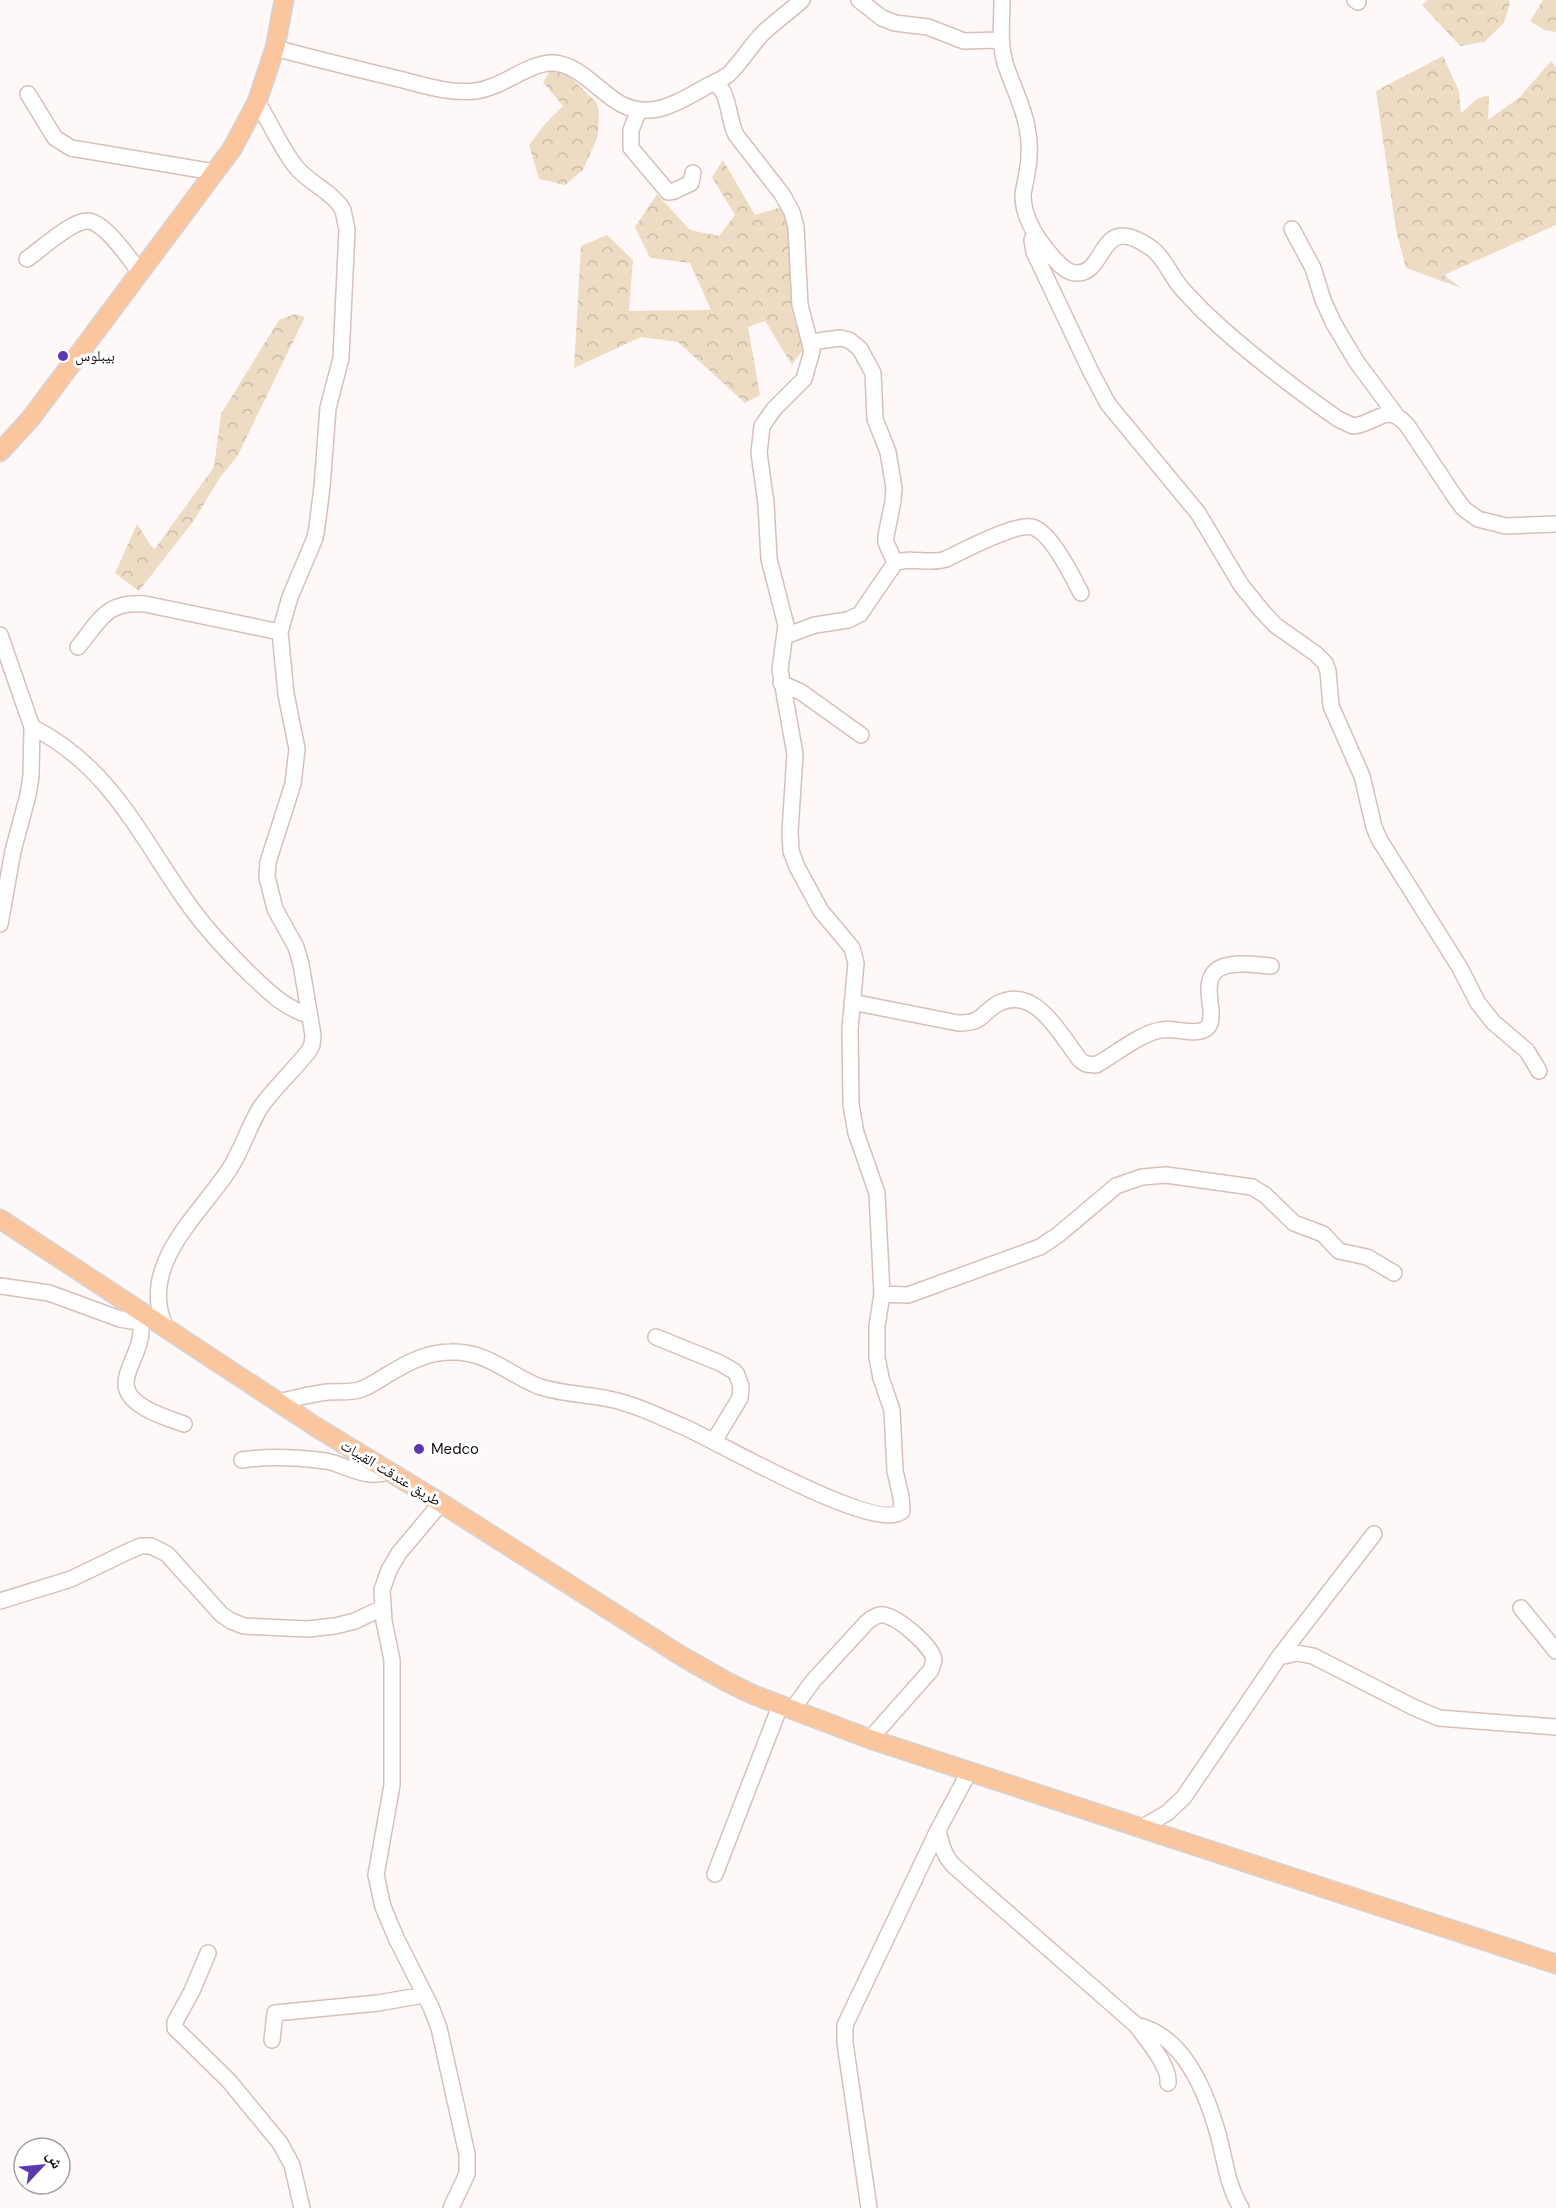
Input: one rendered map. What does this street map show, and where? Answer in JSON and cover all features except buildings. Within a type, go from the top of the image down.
[{"type":"main road","points":[[0,452],[32,418],[232,149],[257,102],[275,48],[284,0]]},
{"type":"main road","name":"طريق عندقت القبيات","points":[[0,1219],[153,1322],[683,1657],[727,1682],[786,1708],[870,1739],[1556,1964]]},
{"type":"street","points":[[275,48],[344,66],[461,91],[485,89],[534,68],[555,63],[574,70],[619,103],[639,110],[663,109],[678,104],[729,74],[763,33],[802,0]]},
{"type":"street","points":[[859,0],[882,18],[895,23],[928,27],[963,41],[1001,40]]},
{"type":"street","points":[[1002,0],[1001,40],[1005,62],[1027,125],[1028,160],[1023,194],[1024,208],[1035,233],[1053,258],[1062,267],[1077,273],[1085,272],[1092,266],[1109,241],[1115,237],[1137,240],[1150,247],[1188,296],[1235,341],[1333,415],[1353,426],[1382,415],[1395,415]]},
{"type":"street","points":[[279,1402],[306,1395],[360,1390],[413,1360],[449,1352],[466,1352],[494,1361],[537,1386],[613,1400],[660,1416],[714,1441],[761,1467],[838,1502],[894,1515],[901,1513],[903,1508],[895,1471],[892,1410],[877,1358],[877,1326],[882,1294],[875,1186],[852,1118],[850,1081],[855,955],[821,911],[791,851],[795,754],[781,683],[781,657],[785,636],[784,616],[769,559],[759,439],[767,417],[804,379],[811,358],[811,342],[800,305],[796,227],[788,203],[731,126],[723,92],[716,83]]},
{"type":"street","points":[[28,94],[56,138],[71,148],[214,172]]},
{"type":"street","points":[[184,1424],[134,1401],[127,1390],[128,1374],[141,1336],[153,1322],[167,1259],[176,1240],[236,1159],[261,1108],[312,1045],[313,1035],[301,964],[296,947],[275,909],[267,877],[268,862],[293,784],[297,750],[286,694],[280,632],[290,597],[315,538],[317,527],[328,408],[341,358],[347,230],[343,210],[339,204],[304,176],[257,102]]},
{"type":"street","points":[[639,110],[631,129],[630,148],[668,192],[690,183],[693,173]]},
{"type":"street","points":[[27,259],[73,226],[87,221],[94,223],[108,234],[140,273]]},
{"type":"street","points":[[1292,229],[1313,268],[1323,300],[1334,324],[1356,361],[1395,415],[1407,426],[1464,508],[1478,519],[1506,526],[1556,524]]},
{"type":"street","points":[[1035,233],[1032,240],[1034,252],[1108,404],[1198,513],[1241,585],[1262,611],[1275,625],[1316,654],[1324,663],[1328,671],[1333,713],[1356,760],[1379,839],[1460,968],[1484,1012],[1527,1051],[1539,1071]]},
{"type":"street","points":[[811,342],[840,338],[849,340],[860,350],[873,373],[875,419],[888,452],[892,473],[893,501],[886,536],[896,563]]},
{"type":"street","points":[[785,636],[815,625],[848,620],[860,614],[896,563],[905,560],[941,560],[987,539],[1030,526],[1046,537],[1062,559],[1081,593]]},
{"type":"street","points":[[78,646],[110,610],[117,605],[125,604],[145,604],[280,632]]},
{"type":"street","points":[[0,635],[32,727],[31,776],[28,795],[14,851],[0,924]]},
{"type":"street","points":[[781,683],[801,692],[861,735]]},
{"type":"street","points":[[32,727],[66,746],[106,786],[144,836],[184,898],[220,944],[285,1005],[309,1016]]},
{"type":"street","points":[[852,1002],[968,1023],[981,1019],[998,1004],[1023,999],[1039,1009],[1080,1060],[1086,1064],[1096,1065],[1158,1030],[1198,1031],[1206,1029],[1211,1018],[1209,985],[1214,972],[1219,968],[1227,965],[1271,966]]},
{"type":"street","points":[[882,1294],[908,1295],[1040,1247],[1058,1235],[1116,1186],[1131,1179],[1154,1175],[1181,1176],[1252,1187],[1265,1195],[1294,1223],[1323,1234],[1339,1251],[1367,1257],[1394,1272]]},
{"type":"street","points":[[0,1286],[49,1293],[120,1319],[153,1322]]},
{"type":"street","points":[[656,1337],[720,1363],[737,1375],[741,1386],[740,1398],[714,1441]]},
{"type":"street","points":[[242,1460],[268,1458],[328,1462],[373,1475],[388,1471]]},
{"type":"street","points":[[441,1503],[412,1535],[389,1570],[382,1590],[382,1608],[392,1660],[392,1785],[376,1875],[383,1907],[439,2028],[467,2154],[467,2174],[451,2208]]},
{"type":"street","points":[[1141,1828],[1167,1813],[1184,1797],[1279,1657],[1374,1534]]},
{"type":"street","points":[[0,1601],[71,1579],[141,1546],[151,1546],[167,1554],[221,1614],[244,1626],[325,1628],[355,1621],[382,1608]]},
{"type":"street","points":[[1521,1608],[1556,1651]]},
{"type":"street","points":[[715,1874],[786,1708],[813,1682],[867,1622],[878,1616],[887,1616],[927,1646],[934,1660],[930,1670],[870,1739]]},
{"type":"street","points":[[1279,1657],[1297,1653],[1313,1656],[1439,1718],[1556,1727]]},
{"type":"street","points":[[869,2208],[845,2043],[845,2025],[938,1830],[969,1772]]},
{"type":"street","points":[[938,1830],[941,1845],[948,1860],[954,1866],[1136,2025],[1163,2065],[1168,2075],[1168,2083]]},
{"type":"street","points":[[208,1953],[186,2005],[175,2022],[175,2028],[229,2081],[280,2143],[292,2165],[302,2208]]},
{"type":"street","points":[[272,2040],[275,2013],[378,2003],[424,1995]]},
{"type":"street","points":[[1136,2025],[1154,2030],[1168,2040],[1187,2064],[1208,2103],[1218,2133],[1232,2193],[1241,2208]]},
{"type":"green space","points":[[1428,0],[1508,0],[1510,2],[1504,23],[1484,42],[1460,46],[1422,5]]},
{"type":"green space","points":[[1543,0],[1556,0],[1556,32],[1544,30],[1530,21]]},
{"type":"green space","points":[[1443,56],[1459,91],[1461,113],[1477,99],[1489,95],[1488,120],[1520,97],[1551,61],[1556,67],[1556,225],[1444,275],[1461,288],[1406,268],[1396,230],[1376,91]]},
{"type":"green space","points":[[551,70],[570,77],[596,102],[599,109],[598,136],[583,170],[565,185],[539,179],[529,145],[563,106],[543,82]]},
{"type":"green space","points":[[723,160],[755,215],[785,206],[806,346],[792,365],[765,321],[748,327],[760,395],[745,403],[678,342],[641,337],[574,368],[581,246],[607,235],[633,260],[629,311],[711,310],[690,263],[650,258],[635,227],[657,194],[690,230],[719,236],[735,215],[712,177]]},
{"type":"green space","points":[[295,314],[305,317],[238,455],[219,479],[195,519],[139,591],[115,573],[137,524],[154,550],[214,467],[221,414],[279,320]]},
{"type":"place","name":"بيبلوس","points":[[63,356]]},
{"type":"place","name":"Medco","points":[[419,1449]]}]
